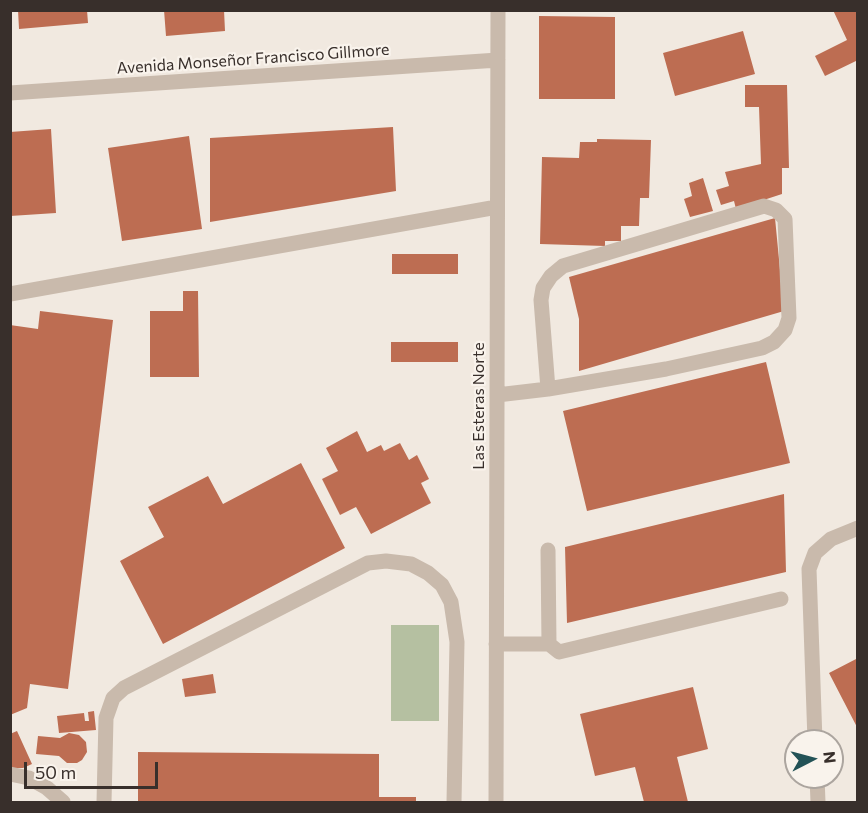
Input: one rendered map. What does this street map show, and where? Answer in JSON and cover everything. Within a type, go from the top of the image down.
[{"type":"street","name":"Las Esteras Norte","points":[[496,802],[498,10]]},
{"type":"street","name":"Avenida Monseñor Francisco Gillmore","points":[[10,93],[498,60]]},
{"type":"street","points":[[497,395],[548,388],[666,369],[762,348],[774,342],[785,330],[789,318],[784,219],[776,210],[764,206],[563,266],[550,276],[543,288],[541,300],[548,388]]},
{"type":"street","points":[[10,294],[497,207]]},
{"type":"street","points":[[815,729],[809,569],[815,553],[831,538],[858,528]]},
{"type":"street","points":[[548,550],[549,644]]},
{"type":"street","points":[[105,802],[106,718],[113,698],[124,688],[368,563],[386,561],[411,564],[428,573],[442,585],[451,602],[457,642],[454,802]]},
{"type":"street","points":[[496,644],[549,644],[558,652],[781,599]]},
{"type":"street","points":[[10,774],[29,778],[47,788],[63,802]]},
{"type":"green space","points":[[391,625],[439,625],[439,721],[391,721]]},
{"type":"building","points":[[18,10],[87,10],[88,23],[19,29]]},
{"type":"building","points":[[164,10],[224,10],[225,31],[166,36]]},
{"type":"building","points":[[833,10],[858,10],[858,60],[825,76],[815,56],[847,40]]},
{"type":"building","points":[[539,16],[615,17],[615,99],[539,99]]},
{"type":"building","points":[[743,31],[755,74],[675,96],[663,53]]},
{"type":"building","points":[[745,85],[787,85],[789,168],[782,168],[782,194],[736,209],[734,201],[721,205],[716,190],[729,186],[725,172],[761,164],[759,107],[745,107]]},
{"type":"building","points":[[393,127],[396,191],[210,222],[210,138]]},
{"type":"building","points":[[51,129],[56,213],[10,216],[10,132]]},
{"type":"building","points":[[189,136],[202,229],[122,241],[108,148]]},
{"type":"building","points":[[597,139],[651,140],[649,198],[640,198],[639,226],[621,226],[621,241],[605,241],[605,246],[540,244],[542,157],[579,158],[580,142],[597,142]]},
{"type":"building","points":[[703,178],[713,211],[690,217],[684,199],[692,196],[689,183]]},
{"type":"building","points":[[775,218],[784,311],[579,371],[579,319],[569,277]]},
{"type":"building","points":[[392,254],[458,254],[458,274],[392,274]]},
{"type":"building","points":[[183,291],[198,291],[199,377],[150,377],[150,311],[183,311]]},
{"type":"building","points":[[40,311],[113,320],[68,689],[30,684],[27,708],[10,715],[10,325],[38,329]]},
{"type":"building","points":[[391,342],[458,342],[458,362],[391,362]]},
{"type":"building","points":[[766,362],[790,463],[587,511],[563,411]]},
{"type":"building","points":[[357,431],[367,452],[381,445],[384,451],[400,443],[409,460],[417,455],[429,479],[421,483],[431,503],[371,534],[356,507],[340,515],[322,479],[338,471],[326,448]]},
{"type":"building","points":[[301,463],[345,548],[163,644],[120,561],[164,537],[148,507],[208,476],[223,504]]},
{"type":"building","points":[[784,494],[786,572],[567,623],[565,547]]},
{"type":"building","points":[[858,658],[858,729],[829,673]]},
{"type":"building","points":[[213,674],[216,693],[185,697],[182,679]]},
{"type":"building","points":[[693,687],[708,749],[677,757],[688,802],[644,802],[635,767],[595,776],[580,714]]},
{"type":"building","points":[[94,711],[96,730],[59,733],[57,716],[84,713],[85,721],[89,721],[88,712]]},
{"type":"building","points":[[17,731],[32,764],[23,768],[10,768],[10,734]]},
{"type":"building","points":[[69,733],[79,735],[86,742],[87,752],[82,760],[77,763],[67,763],[59,756],[36,754],[38,736],[60,738]]},
{"type":"building","points":[[138,752],[379,754],[379,797],[416,797],[416,802],[138,802]]}]
